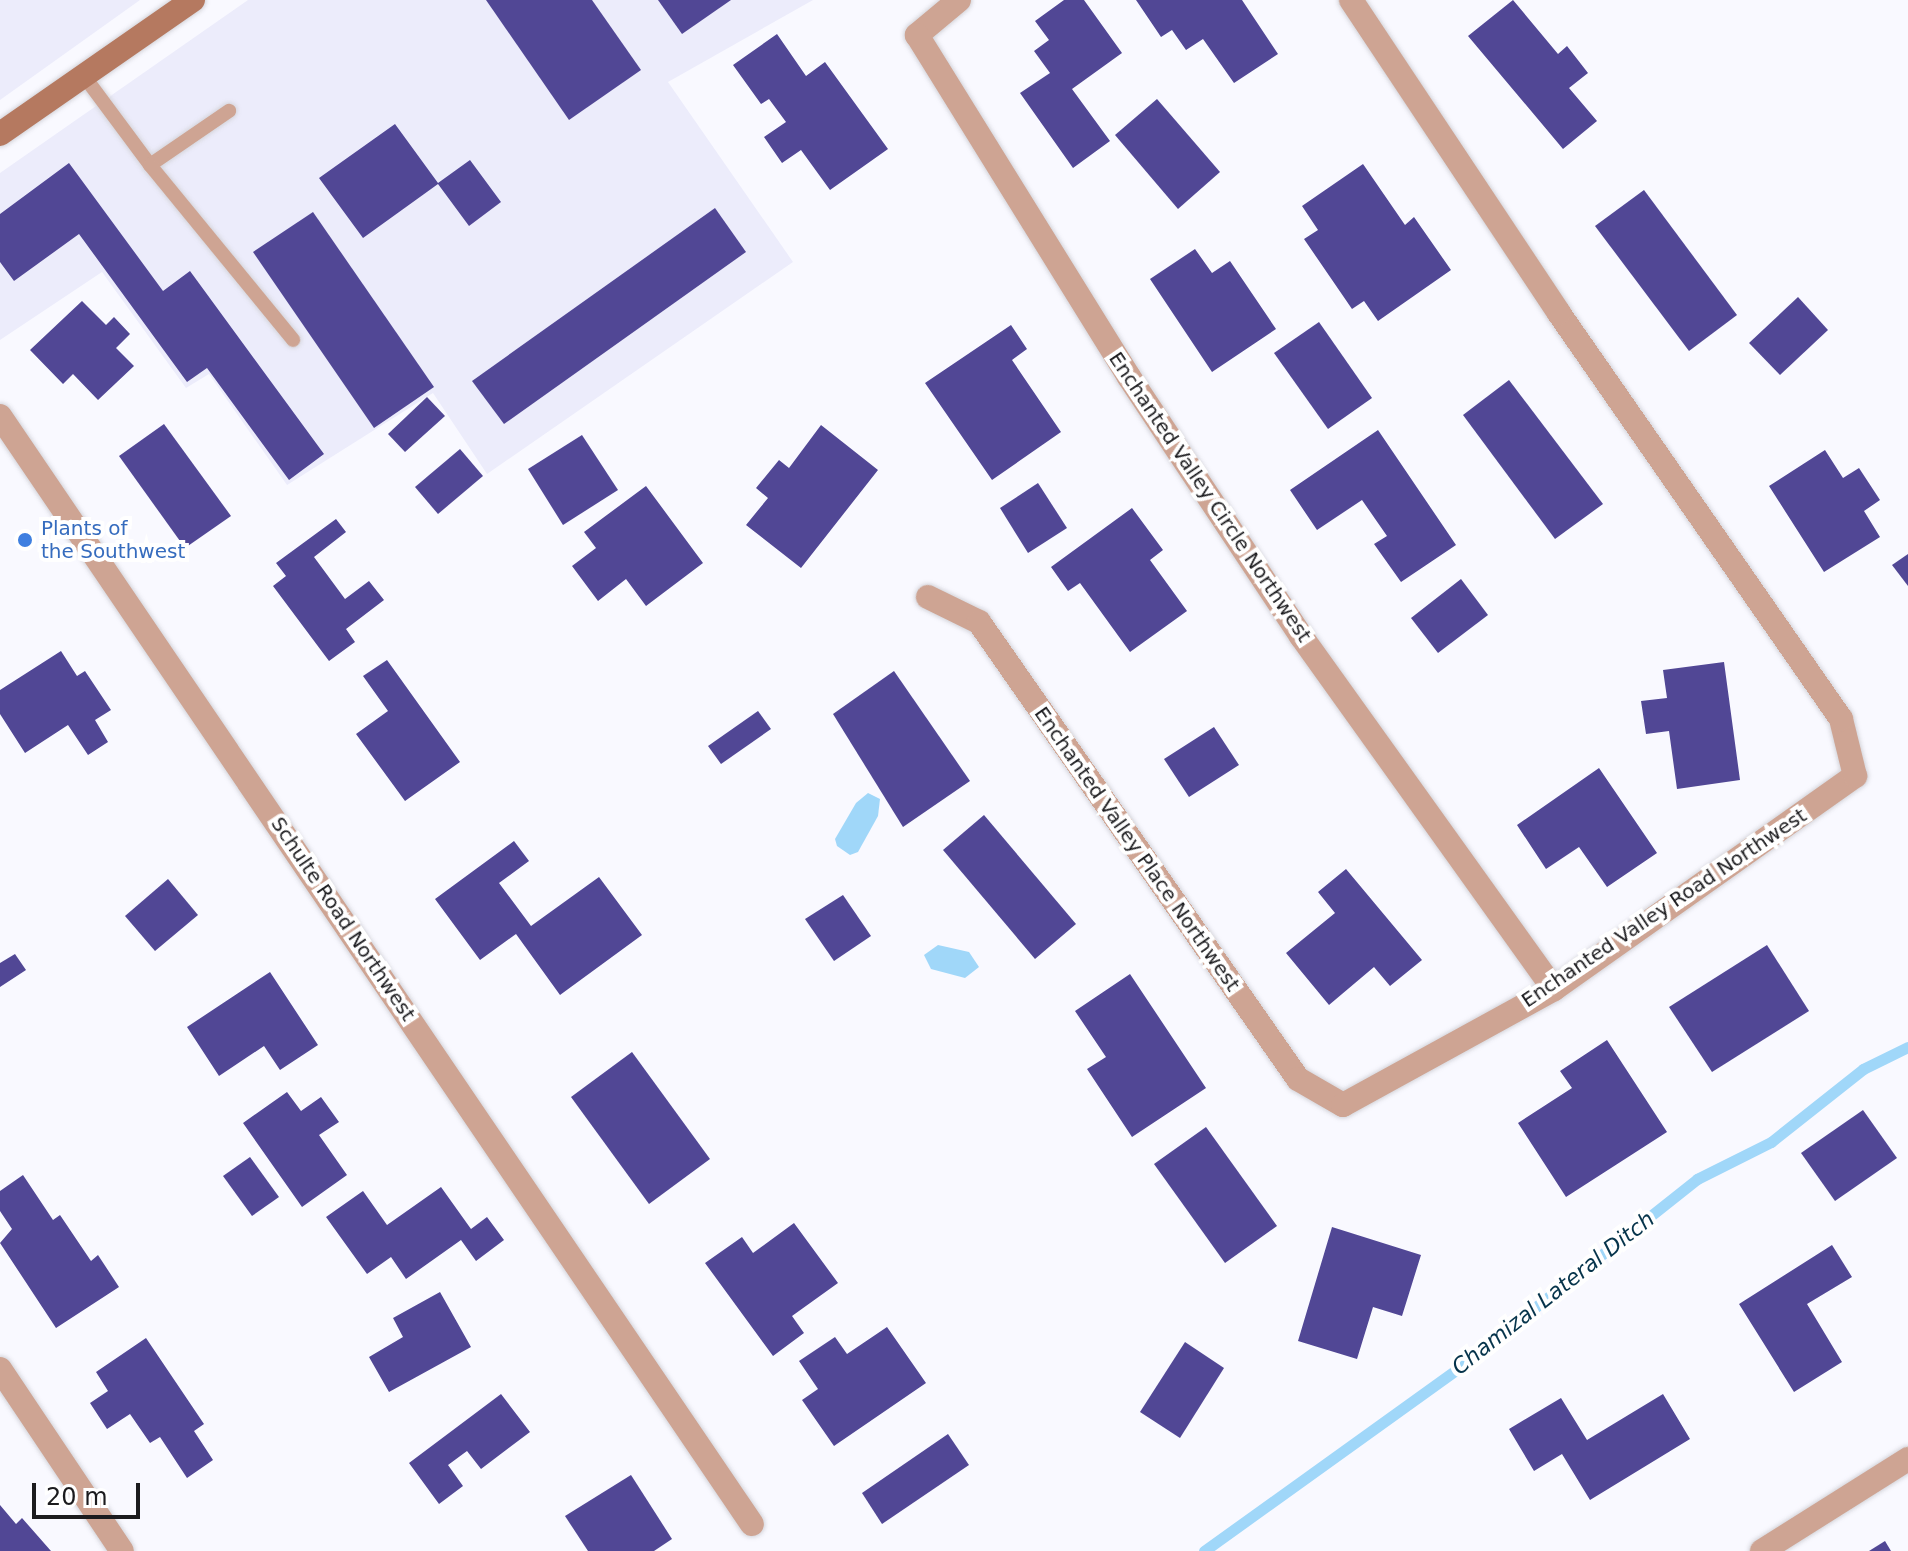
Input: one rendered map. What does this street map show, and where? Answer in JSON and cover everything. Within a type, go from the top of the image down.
[{"type":"main road","points":[[0,134],[193,0]]},
{"type":"street","name":"Enchanted Valley Circle Northwest","points":[[959,0],[917,35],[1129,377],[1293,623],[1554,989]]},
{"type":"street","name":"Enchanted Valley Road Northwest","points":[[1343,1105],[1554,989],[1855,776],[1841,719],[1559,313],[1351,0]]},
{"type":"street","name":"Schulte Road Northwest","points":[[0,416],[752,1524]]},
{"type":"street","name":"Enchanted Valley Place Northwest","points":[[928,597],[979,622],[1298,1079],[1343,1105]]},
{"type":"street","points":[[0,1369],[122,1551]]},
{"type":"street","points":[[1762,1551],[1908,1459]]},
{"type":"lane","points":[[84,76],[150,165],[293,340]]},
{"type":"lane","points":[[150,165],[229,111]]},
{"type":"shaded area","points":[[0,0],[140,0],[0,100]]},
{"type":"shaded area","points":[[248,0],[813,0],[668,82],[793,262],[487,474],[433,393],[287,485],[209,374],[186,388],[102,272],[0,340],[0,173]]},
{"type":"water","points":[[868,793],[880,799],[878,816],[858,852],[850,855],[837,846],[835,839],[856,803]]},
{"type":"water","points":[[938,945],[969,952],[979,967],[965,978],[931,969],[924,955]]},
{"type":"building","points":[[486,0],[592,0],[641,70],[569,120]]},
{"type":"building","points":[[658,0],[731,0],[682,34]]},
{"type":"building","points":[[1064,0],[1084,0],[1122,53],[1072,89],[1110,141],[1073,168],[1020,93],[1050,73],[1034,51],[1049,40],[1035,21]]},
{"type":"building","points":[[1136,0],[1242,0],[1278,54],[1234,83],[1203,39],[1186,50],[1172,30],[1161,37]]},
{"type":"building","points":[[1513,0],[1558,54],[1567,46],[1588,73],[1569,88],[1597,121],[1563,149],[1468,36]]},
{"type":"building","points":[[777,34],[806,76],[825,62],[888,149],[830,190],[801,150],[782,163],[764,137],[786,122],[769,99],[761,104],[733,65]]},
{"type":"building","points":[[1157,99],[1220,172],[1178,209],[1115,135]]},
{"type":"building","points":[[395,124],[438,183],[470,160],[501,202],[469,226],[438,184],[363,238],[319,178]]},
{"type":"building","points":[[69,163],[163,291],[190,271],[324,454],[289,480],[207,368],[187,382],[79,234],[14,281],[0,262],[0,214]]},
{"type":"building","points":[[1363,164],[1405,225],[1414,217],[1451,270],[1378,321],[1364,301],[1352,309],[1304,239],[1318,230],[1302,206]]},
{"type":"building","points":[[1644,190],[1737,315],[1689,351],[1595,226]]},
{"type":"building","points":[[715,208],[746,252],[504,424],[472,381]]},
{"type":"building","points":[[313,212],[434,387],[374,428],[253,252]]},
{"type":"building","points":[[1195,249],[1212,273],[1230,261],[1276,329],[1212,372],[1150,279]]},
{"type":"building","points":[[1798,297],[1828,330],[1780,375],[1749,343]]},
{"type":"building","points":[[82,301],[106,325],[114,317],[130,334],[116,348],[134,366],[98,400],[73,374],[63,384],[30,350]]},
{"type":"building","points":[[1319,322],[1372,398],[1328,429],[1274,353]]},
{"type":"building","points":[[1011,325],[1027,349],[1012,360],[1061,432],[992,480],[925,383]]},
{"type":"building","points":[[1509,380],[1603,504],[1555,539],[1463,415]]},
{"type":"building","points":[[427,397],[445,416],[405,452],[388,434]]},
{"type":"building","points":[[164,424],[231,516],[185,548],[119,456]]},
{"type":"building","points":[[821,425],[878,470],[801,568],[746,525],[768,498],[756,488],[779,460],[789,468]]},
{"type":"building","points":[[1378,430],[1456,545],[1401,582],[1374,544],[1387,536],[1362,500],[1317,530],[1290,490]]},
{"type":"building","points":[[582,435],[618,490],[563,525],[528,469]]},
{"type":"building","points":[[460,449],[483,476],[438,514],[415,487]]},
{"type":"building","points":[[1825,450],[1843,478],[1859,468],[1880,500],[1864,511],[1880,537],[1824,572],[1769,486]]},
{"type":"building","points":[[1038,483],[1067,528],[1028,553],[1000,508]]},
{"type":"building","points":[[646,486],[703,563],[646,606],[626,579],[598,601],[572,566],[596,548],[584,532]]},
{"type":"building","points":[[1132,508],[1163,550],[1150,560],[1187,611],[1130,652],[1080,583],[1068,591],[1051,567]]},
{"type":"building","points":[[336,519],[346,532],[314,557],[345,599],[369,581],[384,600],[346,629],[355,642],[329,661],[273,586],[286,576],[276,563]]},
{"type":"building","points":[[1908,554],[1908,586],[1892,565]]},
{"type":"building","points":[[1461,579],[1488,615],[1438,653],[1411,618]]},
{"type":"building","points":[[61,651],[77,676],[85,671],[111,710],[95,720],[108,742],[88,755],[68,725],[25,753],[0,714],[0,690]]},
{"type":"building","points":[[387,660],[460,762],[405,801],[356,734],[388,711],[363,676]]},
{"type":"building","points":[[1724,662],[1740,780],[1677,789],[1669,731],[1646,734],[1641,701],[1667,698],[1663,670]]},
{"type":"building","points":[[894,671],[970,781],[903,827],[833,714]]},
{"type":"building","points":[[758,711],[771,729],[721,764],[708,746]]},
{"type":"building","points":[[1214,727],[1239,765],[1189,797],[1164,759]]},
{"type":"building","points":[[1599,768],[1657,853],[1607,887],[1579,847],[1546,869],[1517,825]]},
{"type":"building","points":[[984,815],[1076,924],[1035,959],[943,850]]},
{"type":"building","points":[[514,841],[529,861],[499,883],[531,926],[599,877],[642,935],[560,995],[516,934],[480,960],[435,899]]},
{"type":"building","points":[[1346,869],[1422,960],[1390,986],[1374,967],[1329,1005],[1286,953],[1335,913],[1318,892]]},
{"type":"building","points":[[168,879],[198,915],[155,951],[125,916]]},
{"type":"building","points":[[843,895],[871,936],[834,961],[805,919]]},
{"type":"building","points":[[1767,945],[1809,1011],[1712,1072],[1669,1007]]},
{"type":"building","points":[[15,954],[26,970],[0,987],[0,963]]},
{"type":"building","points":[[270,972],[318,1045],[280,1070],[264,1046],[219,1076],[187,1027]]},
{"type":"building","points":[[1130,974],[1206,1088],[1132,1137],[1087,1069],[1106,1057],[1075,1011]]},
{"type":"building","points":[[1607,1040],[1667,1132],[1566,1197],[1518,1123],[1572,1088],[1560,1071]]},
{"type":"building","points":[[632,1052],[710,1159],[649,1204],[571,1097]]},
{"type":"building","points":[[287,1092],[301,1111],[321,1097],[339,1122],[319,1135],[347,1175],[302,1207],[243,1123]]},
{"type":"building","points":[[1863,1110],[1897,1158],[1835,1201],[1801,1153]]},
{"type":"building","points":[[1206,1127],[1277,1226],[1225,1263],[1154,1164]]},
{"type":"building","points":[[250,1157],[279,1197],[252,1216],[223,1176]]},
{"type":"building","points":[[23,1175],[53,1220],[60,1215],[91,1261],[98,1255],[119,1287],[56,1328],[0,1243],[12,1229],[0,1211],[0,1191]]},
{"type":"building","points":[[441,1187],[471,1229],[487,1217],[504,1240],[476,1261],[461,1240],[406,1279],[391,1257],[367,1274],[326,1217],[363,1191],[387,1225]]},
{"type":"building","points":[[794,1223],[838,1283],[792,1316],[804,1333],[773,1356],[705,1263],[742,1237],[753,1253]]},
{"type":"building","points":[[1332,1227],[1421,1255],[1402,1316],[1373,1307],[1357,1359],[1298,1341]]},
{"type":"building","points":[[1832,1245],[1852,1277],[1807,1304],[1842,1362],[1794,1392],[1739,1304]]},
{"type":"building","points":[[440,1292],[471,1347],[389,1392],[369,1357],[403,1337],[393,1318]]},
{"type":"building","points":[[887,1327],[926,1383],[834,1446],[802,1400],[818,1389],[799,1361],[835,1337],[847,1354]]},
{"type":"building","points":[[146,1338],[204,1424],[194,1431],[213,1460],[187,1478],[160,1437],[150,1443],[130,1414],[107,1429],[90,1403],[108,1391],[96,1372]]},
{"type":"building","points":[[1185,1342],[1224,1368],[1180,1438],[1140,1412]]},
{"type":"building","points":[[501,1394],[530,1432],[481,1469],[467,1451],[448,1465],[463,1486],[439,1504],[409,1463]]},
{"type":"building","points":[[1663,1394],[1690,1439],[1590,1500],[1562,1454],[1534,1471],[1509,1429],[1561,1398],[1587,1440]]},
{"type":"building","points":[[948,1434],[969,1465],[882,1524],[862,1493]]},
{"type":"building","points":[[631,1475],[672,1539],[654,1551],[588,1551],[565,1516]]},
{"type":"building","points":[[0,1505],[16,1524],[22,1518],[51,1551],[0,1551]]},
{"type":"building","points":[[1885,1541],[1891,1551],[1869,1551]]},
{"type":"waterway","name":"Chamizal Lateral Ditch","points":[[1204,1551],[1460,1367],[1697,1179],[1771,1142],[1863,1069],[1908,1047]]},
{"type":"place","name":"Plants of the Southwest","points":[[25,540]]}]
